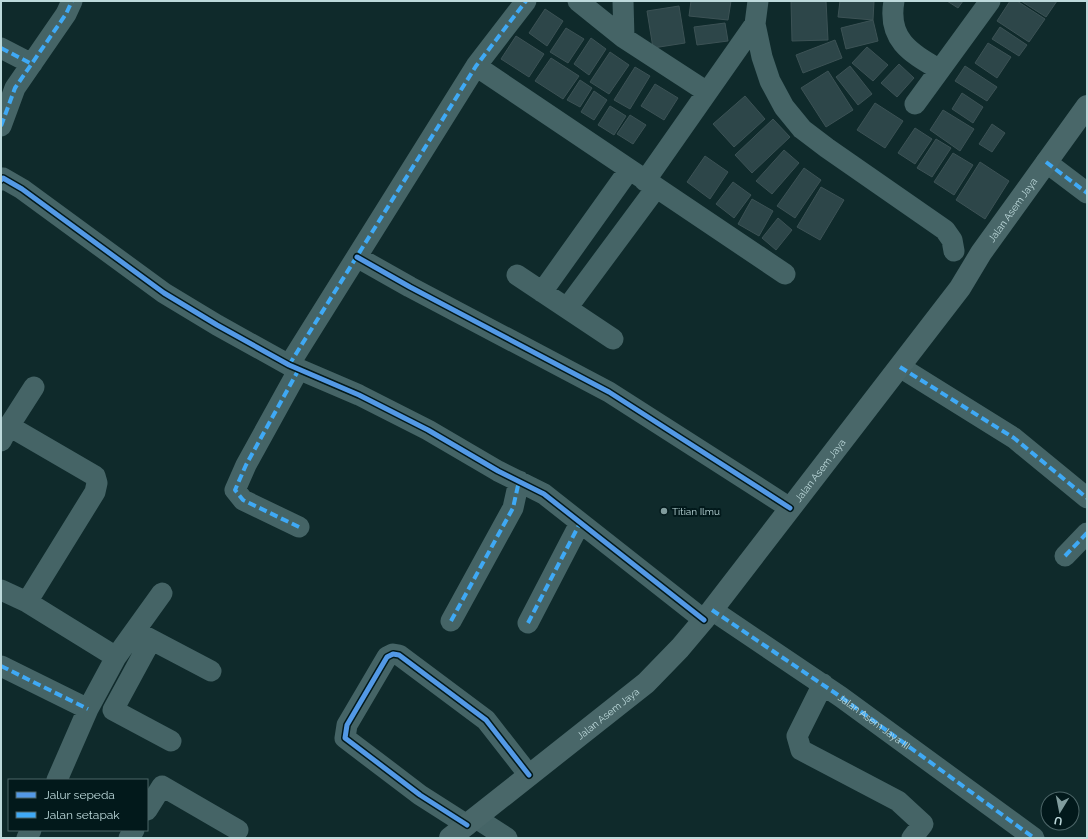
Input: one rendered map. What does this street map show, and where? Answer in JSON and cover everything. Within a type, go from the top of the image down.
[{"type":"main road","name":"Jalan Asem Jaya","points":[[450,838],[646,683],[708,615],[960,288],[981,253],[1087,106]]},
{"type":"street","points":[[1,126],[15,88],[66,14],[72,1]]},
{"type":"street","points":[[299,526],[243,500],[235,490],[294,367],[357,257],[476,66],[526,1]]},
{"type":"street","points":[[578,1],[624,38],[707,92]]},
{"type":"street","points":[[623,1],[624,38]]},
{"type":"street","points":[[758,1],[755,24],[762,57],[770,81],[784,108],[802,129],[922,216],[945,230],[952,240],[954,250]]},
{"type":"street","points":[[894,1],[892,12],[899,38],[912,53],[940,70]]},
{"type":"street","points":[[915,104],[990,1]]},
{"type":"street","points":[[567,308],[644,180],[755,24]]},
{"type":"street","points":[[1,48],[32,64]]},
{"type":"street","points":[[476,66],[785,274]]},
{"type":"street","points":[[1046,162],[1087,193]]},
{"type":"street","name":"Jalan Asem Jaya III","points":[[2,177],[164,293],[294,367],[366,398],[428,430],[544,494],[580,523],[708,615],[823,684],[1034,838]]},
{"type":"street","points":[[542,292],[644,180]]},
{"type":"street","points":[[357,257],[410,288],[609,392],[790,508]]},
{"type":"street","points":[[517,275],[613,339]]},
{"type":"street","points":[[900,367],[1014,438],[1087,498]]},
{"type":"street","points":[[27,602],[95,492],[97,483],[96,476],[5,433],[34,387]]},
{"type":"street","points":[[451,621],[514,508],[519,481]]},
{"type":"street","points":[[528,623],[580,523]]},
{"type":"street","points":[[1064,556],[1087,533]]},
{"type":"street","points":[[1,590],[27,602],[116,657]]},
{"type":"street","points":[[162,593],[143,635],[113,710],[171,741]]},
{"type":"street","points":[[57,779],[88,709],[116,657],[143,635]]},
{"type":"street","points":[[143,635],[211,671]]},
{"type":"street","points":[[507,838],[420,795],[345,738],[347,725],[387,657],[393,654],[399,655],[486,720],[529,776]]},
{"type":"street","points":[[1,666],[88,709]]},
{"type":"street","points":[[823,684],[797,736],[800,750],[898,801],[923,824],[912,838]]},
{"type":"street","points":[[148,808],[162,786],[238,830]]},
{"type":"building","points":[[691,1],[731,1],[728,20],[689,16]]},
{"type":"building","points":[[791,1],[826,1],[828,40],[792,41]]},
{"type":"building","points":[[840,1],[874,1],[873,20],[838,17]]},
{"type":"building","points":[[947,1],[963,1],[958,8]]},
{"type":"building","points":[[1010,1],[1017,1],[1045,19],[1029,42],[997,21]]},
{"type":"building","points":[[1021,1],[1057,1],[1046,17]]},
{"type":"building","points":[[679,6],[685,43],[653,48],[647,11]]},
{"type":"building","points":[[545,9],[563,21],[547,46],[529,33]]},
{"type":"building","points":[[873,20],[878,41],[846,49],[841,28]]},
{"type":"building","points":[[725,23],[728,41],[697,45],[694,27]]},
{"type":"building","points":[[1000,27],[1027,45],[1019,56],[992,39]]},
{"type":"building","points":[[566,28],[584,39],[568,63],[550,52]]},
{"type":"building","points":[[516,36],[544,54],[529,77],[501,59]]},
{"type":"building","points":[[591,38],[606,49],[589,75],[574,64]]},
{"type":"building","points":[[835,40],[842,58],[803,73],[796,55]]},
{"type":"building","points":[[988,43],[1011,57],[997,78],[975,63]]},
{"type":"building","points":[[867,47],[888,65],[873,81],[852,63]]},
{"type":"building","points":[[610,52],[629,65],[609,94],[590,82]]},
{"type":"building","points":[[551,58],[579,76],[563,99],[535,81]]},
{"type":"building","points":[[899,64],[914,78],[897,97],[881,83]]},
{"type":"building","points":[[850,66],[872,94],[858,105],[836,77]]},
{"type":"building","points":[[965,66],[997,87],[987,101],[955,81]]},
{"type":"building","points":[[635,67],[650,76],[630,109],[614,100]]},
{"type":"building","points":[[828,71],[853,110],[826,127],[801,88]]},
{"type":"building","points":[[580,80],[592,88],[580,107],[567,100]]},
{"type":"building","points":[[655,84],[678,98],[664,120],[641,106]]},
{"type":"building","points":[[594,91],[607,100],[594,120],[581,112]]},
{"type":"building","points":[[962,93],[983,107],[973,123],[952,109]]},
{"type":"building","points":[[745,96],[765,119],[734,147],[713,124]]},
{"type":"building","points":[[875,103],[903,121],[885,148],[857,130]]},
{"type":"building","points":[[610,106],[626,116],[614,135],[598,125]]},
{"type":"building","points":[[943,110],[974,129],[960,151],[930,130]]},
{"type":"building","points":[[630,115],[646,125],[633,144],[617,134]]},
{"type":"building","points":[[773,119],[790,137],[752,173],[735,155]]},
{"type":"building","points":[[992,124],[1005,133],[992,152],[979,144]]},
{"type":"building","points":[[915,128],[932,139],[915,164],[898,153]]},
{"type":"building","points":[[936,139],[951,148],[932,177],[917,168]]},
{"type":"building","points":[[784,150],[799,163],[772,194],[756,181]]},
{"type":"building","points":[[953,153],[973,165],[954,195],[934,182]]},
{"type":"building","points":[[705,156],[728,172],[710,199],[687,182]]},
{"type":"building","points":[[980,162],[1009,181],[985,219],[956,200]]},
{"type":"building","points":[[804,168],[821,180],[795,218],[777,206]]},
{"type":"building","points":[[733,182],[751,195],[734,218],[716,204]]},
{"type":"building","points":[[821,187],[844,200],[820,240],[797,227]]},
{"type":"building","points":[[752,199],[773,211],[759,236],[738,224]]},
{"type":"building","points":[[778,218],[792,230],[776,250],[762,238]]},
{"type":"marked path","points":[[1,126],[15,88],[66,14],[72,1]]},
{"type":"marked path","points":[[289,365],[476,66],[526,1]]},
{"type":"marked path","points":[[1,48],[32,64]]},
{"type":"marked path","points":[[1046,162],[1087,193]]},
{"type":"marked path","points":[[900,367],[1014,438],[1087,498]]},
{"type":"marked path","points":[[299,369],[246,465],[235,490],[243,500],[299,527]]},
{"type":"marked path","points":[[451,621],[513,508],[519,481]]},
{"type":"marked path","points":[[528,623],[580,523]]},
{"type":"marked path","points":[[1065,556],[1087,533]]},
{"type":"marked path","points":[[712,610],[841,697],[1034,838]]},
{"type":"marked path","points":[[1,666],[88,709]]},
{"type":"cycle path","points":[[1,180],[3,178],[22,189],[164,293],[217,325],[289,365],[359,395],[428,430],[498,471],[544,494],[704,620]]},
{"type":"cycle path","points":[[357,257],[410,287],[609,392],[790,508]]},
{"type":"cycle path","points":[[467,825],[420,795],[345,738],[347,725],[387,657],[393,654],[399,655],[486,720],[529,775]]},
{"type":"place","name":"Titian Ilmu","points":[[664,511]]}]
